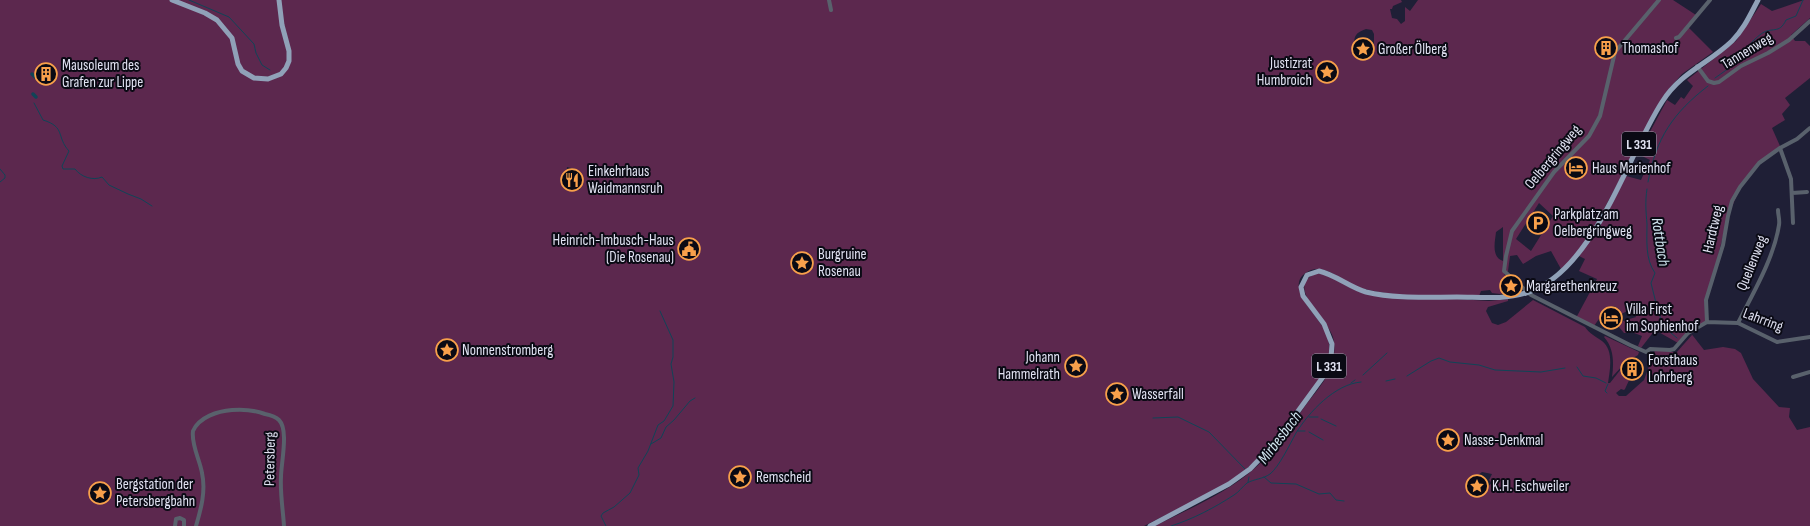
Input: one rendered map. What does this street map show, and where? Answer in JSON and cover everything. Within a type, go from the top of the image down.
[{"type":"main road","points":[[172,0],[205,13],[218,20],[232,38],[238,64],[242,71],[254,78],[268,79],[281,74],[289,61],[289,51],[281,21],[280,0]]},
{"type":"main road","name":"L 331","points":[[1150,526],[1229,484],[1250,469],[1274,444],[1323,377],[1331,358],[1332,344],[1324,324],[1303,296],[1301,287],[1307,275],[1315,271],[1324,272],[1349,286],[1376,294],[1445,297],[1498,297],[1527,293],[1551,280],[1579,252],[1598,224],[1660,104],[1676,84],[1697,66],[1724,48],[1737,35],[1746,23],[1758,0]]},
{"type":"street","points":[[829,0],[831,10]]},
{"type":"street","name":"Oelbergringweg","points":[[1527,293],[1504,271],[1510,237],[1515,226],[1554,172],[1589,136],[1600,116],[1615,52],[1659,0]]},
{"type":"street","points":[[1676,38],[1679,37],[1710,0]]},
{"type":"street","name":"Tannenweg","points":[[1697,66],[1708,81],[1714,83],[1719,82],[1741,66],[1768,53],[1789,40],[1810,21]]},
{"type":"street","name":"Hardtweg","points":[[1707,322],[1706,300],[1723,245],[1732,201],[1754,168],[1780,148],[1797,139],[1810,128]]},
{"type":"street","points":[[1780,148],[1791,179],[1793,223]]},
{"type":"street","points":[[1792,193],[1807,192]]},
{"type":"street","name":"Quellenweg","points":[[1738,323],[1759,281],[1775,240],[1779,223],[1778,210]]},
{"type":"street","points":[[1527,293],[1588,325],[1646,352],[1650,350],[1674,349],[1688,333],[1707,322]]},
{"type":"street","name":"Lahrring","points":[[1707,322],[1738,323],[1777,342],[1810,337]]},
{"type":"street","points":[[1794,377],[1810,372]]},
{"type":"street","name":"Petersberg","points":[[196,526],[202,503],[204,484],[194,442],[193,431],[198,423],[207,417],[222,411],[235,409],[248,410],[273,416],[279,420],[283,426],[284,434],[281,476],[284,526]]},
{"type":"street","points":[[175,526],[176,519],[180,518],[184,520],[184,526]]},
{"type":"shaded area","points":[[0,0],[1401,0],[1402,2],[1390,9],[1392,18],[1397,19],[1401,24],[1405,21],[1405,7],[1410,11],[1418,0],[1658,0],[1646,17],[1661,0],[1673,0],[1696,15],[1687,26],[1713,52],[1682,74],[1668,90],[1591,233],[1577,254],[1561,269],[1551,251],[1536,256],[1523,264],[1517,255],[1510,256],[1508,271],[1504,274],[1518,287],[1518,291],[1500,294],[1492,293],[1490,290],[1481,291],[1479,296],[1418,296],[1372,291],[1352,285],[1334,274],[1321,269],[1309,271],[1301,277],[1299,284],[1300,293],[1323,327],[1328,339],[1328,358],[1326,367],[1321,377],[1276,438],[1251,465],[1228,482],[1200,498],[1144,526],[0,526]],"holes":[[[1362,30],[1372,30],[1374,34],[1374,44],[1366,45],[1364,52],[1366,56],[1362,60],[1358,59],[1361,53],[1360,48],[1354,48],[1356,36]],[[567,167],[575,169],[576,174],[581,178],[580,190],[565,188]],[[1539,203],[1553,216],[1531,251],[1516,239]],[[1503,227],[1503,261],[1499,259],[1495,253],[1496,232]]]},
{"type":"shaded area","points":[[1804,0],[1810,0],[1810,18],[1791,35],[1795,41],[1805,41],[1810,46],[1810,78],[1785,98],[1790,105],[1782,114],[1785,120],[1772,128],[1780,146],[1758,163],[1740,188],[1728,216],[1707,300],[1707,321],[1678,343],[1655,330],[1641,348],[1638,346],[1642,336],[1629,331],[1624,333],[1619,327],[1620,322],[1636,317],[1632,308],[1620,315],[1619,309],[1614,306],[1606,309],[1594,326],[1576,318],[1597,279],[1579,271],[1585,259],[1579,256],[1594,235],[1626,176],[1641,180],[1650,160],[1638,154],[1667,100],[1675,105],[1681,97],[1684,99],[1693,86],[1687,80],[1736,41],[1761,4],[1772,11]]},
{"type":"shaded area","points":[[1317,273],[1323,274],[1363,293],[1489,301],[1508,299],[1508,301],[1488,307],[1486,311],[1492,323],[1498,325],[1506,322],[1533,300],[1585,327],[1606,345],[1610,355],[1610,372],[1608,383],[1610,383],[1621,369],[1625,371],[1627,367],[1627,372],[1630,375],[1632,374],[1625,389],[1621,389],[1616,393],[1619,396],[1626,396],[1644,380],[1655,350],[1676,353],[1692,335],[1690,332],[1704,350],[1723,347],[1735,349],[1741,353],[1753,379],[1779,407],[1790,408],[1789,417],[1797,430],[1810,427],[1810,526],[1155,526],[1220,493],[1255,468],[1280,440],[1326,377],[1331,368],[1333,359],[1334,341],[1329,329],[1310,303],[1306,294],[1304,286],[1308,279]],"holes":[[[1482,472],[1492,474],[1489,480],[1492,483],[1487,487],[1484,486],[1481,488],[1473,482],[1473,479]]]},
{"type":"shaded area","points":[[1605,336],[1639,352],[1638,355],[1626,362],[1612,377],[1612,356],[1610,346],[1604,337]]},
{"type":"waterway","points":[[189,0],[229,17],[254,44],[256,53],[262,65],[270,70]]},
{"type":"waterway","name":"Rottbach","points":[[1715,78],[1733,64],[1761,34],[1778,29],[1786,20],[1796,16],[1803,0]]},
{"type":"waterway","points":[[32,74],[35,77]]},
{"type":"waterway","name":"Rottbach","points":[[1648,182],[1651,166],[1661,139],[1685,106],[1708,86]]},
{"type":"waterway","points":[[33,94],[36,97]]},
{"type":"waterway","points":[[34,103],[43,120],[58,129],[65,146],[69,151],[62,166],[63,169],[75,169],[87,178],[95,179],[102,177],[109,185],[141,199],[152,206]]},
{"type":"waterway","points":[[0,169],[5,175],[5,178],[0,182]]},
{"type":"waterway","name":"Rottbach","points":[[1647,189],[1647,249],[1648,256],[1655,273],[1651,283],[1658,311],[1664,327],[1677,338]]},
{"type":"waterway","points":[[606,526],[601,516],[630,493],[639,475],[638,468],[648,451],[658,425],[664,421],[673,406],[674,382],[671,364],[673,357],[673,340],[660,311]]},
{"type":"waterway","points":[[1363,375],[1387,353]]},
{"type":"waterway","name":"Mirbesbach","points":[[1407,376],[1431,361],[1439,358],[1450,362],[1479,365],[1495,370],[1541,372],[1565,368]]},
{"type":"waterway","name":"Mirbesbach","points":[[1577,367],[1583,376],[1596,378],[1606,383]]},
{"type":"waterway","name":"Mirbesbach","points":[[1386,381],[1395,379]]},
{"type":"waterway","name":"Mirbesbach","points":[[1351,383],[1355,380]]},
{"type":"waterway","name":"Mirbesbach","points":[[1171,526],[1211,509],[1236,494],[1247,483],[1270,474],[1281,461],[1301,425],[1315,408],[1332,393],[1351,384],[1361,382]]},
{"type":"waterway","name":"Mirbesbach","points":[[1607,393],[1605,391],[1608,384]]},
{"type":"waterway","points":[[651,444],[661,438],[666,427],[690,401],[695,398]]},
{"type":"waterway","points":[[1153,418],[1178,417],[1209,432],[1245,469]]},
{"type":"waterway","name":"Mirbesbach","points":[[1309,417],[1318,417]]},
{"type":"waterway","points":[[1321,419],[1336,426]]},
{"type":"waterway","name":"Mirbesbach","points":[[1298,431],[1305,431]]},
{"type":"waterway","points":[[1309,432],[1323,440]]},
{"type":"waterway","name":"Mirbesbach","points":[[1248,482],[1249,477]]},
{"type":"waterway","points":[[1264,477],[1271,483],[1296,484],[1319,494],[1330,493],[1336,500],[1344,501]]},
{"type":"place","name":"Thomashof","points":[[1606,48]]},
{"type":"place","name":"Großer Ölberg","points":[[1363,49]]},
{"type":"place","name":"Justizrat Humbroich","points":[[1327,72]]},
{"type":"place","name":"Mausoleum des Grafen zur Lippe","points":[[46,74]]},
{"type":"place","name":"Haus Marienhof","points":[[1576,168]]},
{"type":"place","name":"Einkehrhaus Waidmannsruh","points":[[572,180]]},
{"type":"place","name":"Parkplatz am Oelbergringweg","points":[[1538,223]]},
{"type":"place","name":"Heinrich-Imbusch-Haus (Die Rosenau)","points":[[689,249]]},
{"type":"place","name":"Burgruine Rosenau","points":[[802,263]]},
{"type":"place","name":"Margarethenkreuz","points":[[1511,286]]},
{"type":"place","name":"Villa First im Sophienhof","points":[[1611,318]]},
{"type":"place","name":"Nonnenstromberg","points":[[447,350]]},
{"type":"place","name":"Johann Hammelrath","points":[[1076,366]]},
{"type":"place","name":"Forsthaus Lohrberg","points":[[1632,369]]},
{"type":"place","name":"Wasserfall","points":[[1117,394]]},
{"type":"place","name":"Nasse-Denkmal","points":[[1448,440]]},
{"type":"place","name":"Remscheid","points":[[740,477]]},
{"type":"place","name":"K.H. Eschweiler","points":[[1477,486]]},
{"type":"place","name":"Bergstation der Petersbergbahn","points":[[100,493]]}]
